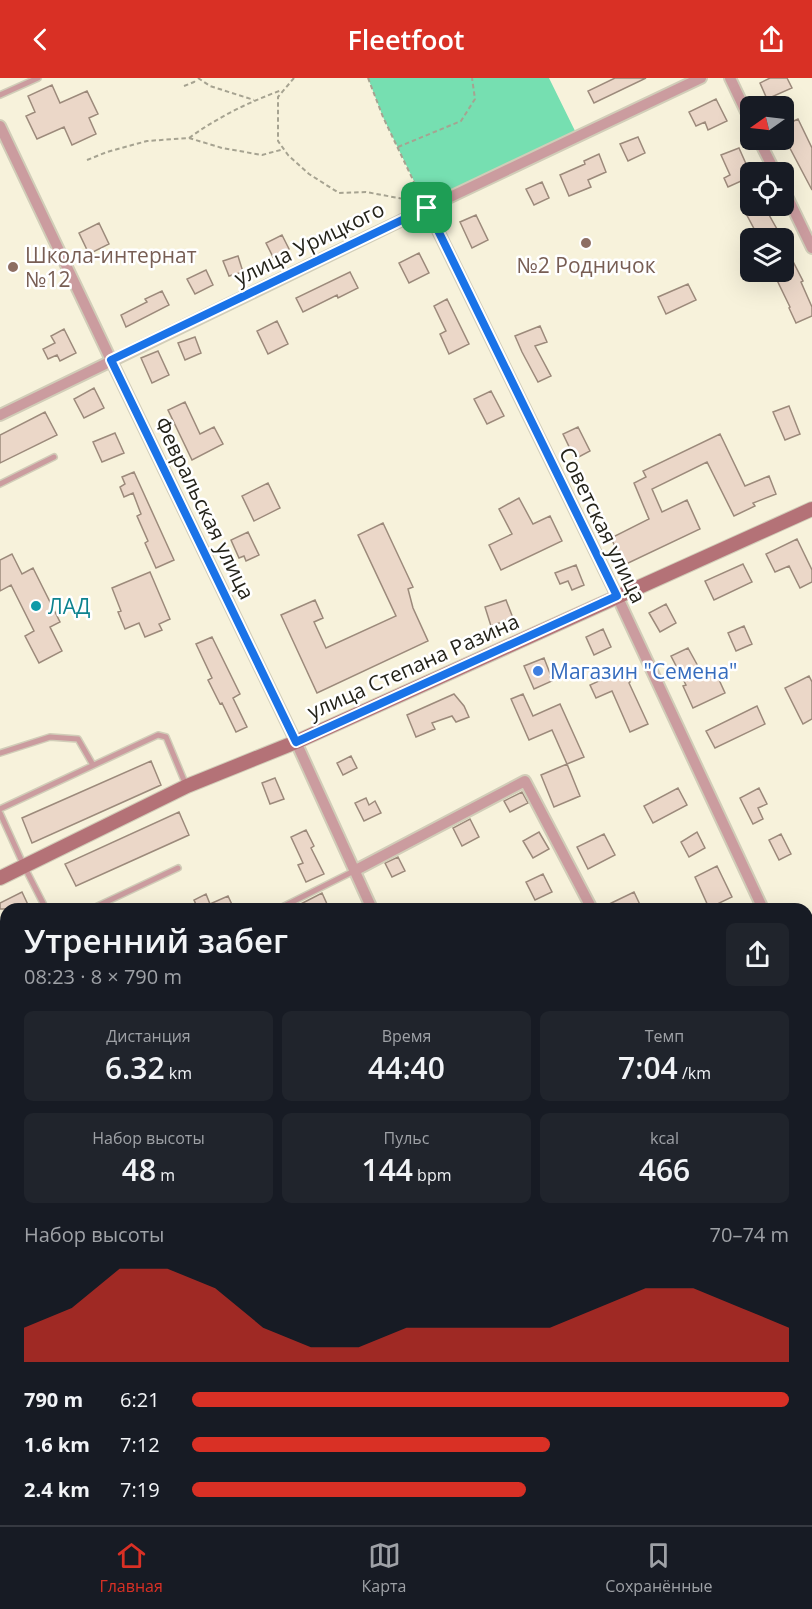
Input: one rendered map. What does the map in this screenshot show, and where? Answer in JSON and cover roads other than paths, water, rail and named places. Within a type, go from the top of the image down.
[{"type":"main road","name":"улица Степана Разина","points":[[0,878],[187,786],[296,742],[812,509]]},
{"type":"street","name":"улица Урицкого","points":[[0,415],[426,205],[701,78]]},
{"type":"street","points":[[729,78],[740,100]]},
{"type":"street","name":"Февральская улица","points":[[0,126],[296,742],[369,903]]},
{"type":"street","name":"Советская улица","points":[[419,192],[617,596],[760,903]]},
{"type":"street","points":[[794,211],[812,248]]},
{"type":"street","points":[[354,871],[525,781],[589,903]]},
{"type":"lane","points":[[0,95],[38,78]]},
{"type":"lane","points":[[0,484],[54,457]]},
{"type":"lane","points":[[43,903],[0,811],[158,735],[166,737],[187,786]]},
{"type":"lane","points":[[0,753],[50,737],[78,739],[93,765]]},
{"type":"lane","points":[[104,903],[178,868]]},
{"type":"lane","points":[[290,903],[354,871]]},
{"type":"place","name":"№2 Родничок","points":[[586,243]]},
{"type":"place","name":"Школа-интернат №12","points":[[13,267]]},
{"type":"place","name":"ЛАД","points":[[36,606]]},
{"type":"place","name":"Магазин \"Семена\"","points":[[538,671]]}]
